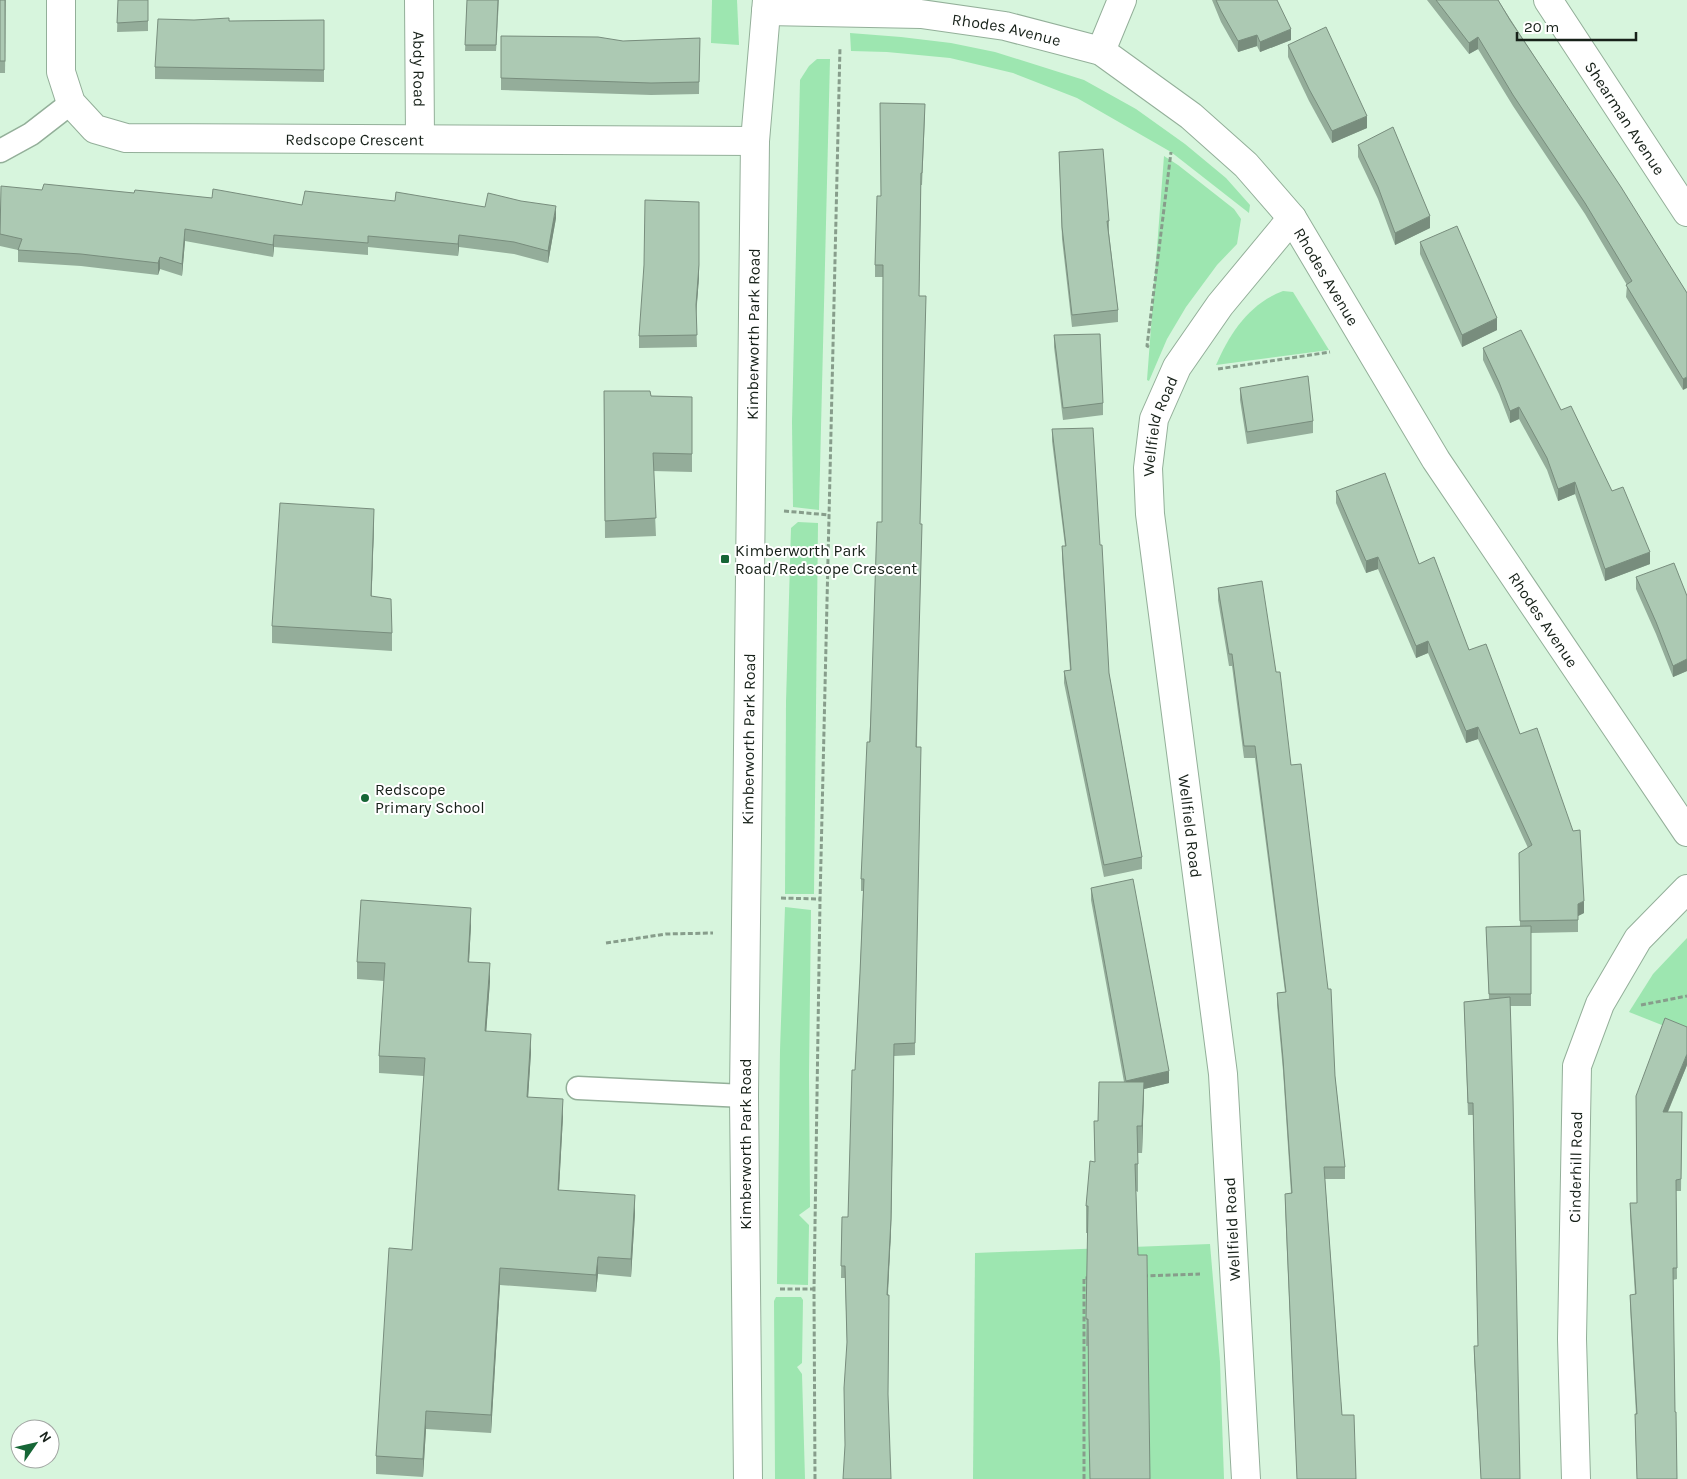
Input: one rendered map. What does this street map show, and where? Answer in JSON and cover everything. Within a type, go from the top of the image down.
[{"type":"street","name":"Redscope Crescent","points":[[61,0],[61,72],[71,103],[95,129],[126,138],[755,141]]},
{"type":"street","name":"Abdy Road","points":[[419,0],[420,138]]},
{"type":"street","points":[[1101,51],[1122,0]]},
{"type":"street","name":"Shearman Avenue","points":[[1548,0],[1687,212]]},
{"type":"street","name":"Rhodes Avenue","points":[[766,6],[840,12],[920,14],[1005,26],[1101,51],[1192,116],[1246,165],[1292,218],[1436,460],[1687,832]]},
{"type":"street","name":"Kimberworth Park Road","points":[[748,1479],[744,1096],[755,141],[766,6]]},
{"type":"street","name":"Wellfield Road","points":[[1246,1479],[1223,1074],[1150,514],[1148,468],[1154,419],[1176,366],[1220,305],[1292,218]]},
{"type":"street","name":"Cinderhill Road","points":[[1576,1479],[1572,1340],[1577,1066],[1600,1004],[1638,940],[1687,889]]},
{"type":"lane","points":[[0,151],[31,134],[71,103]]},
{"type":"lane","points":[[578,1088],[744,1096]]},
{"type":"path","points":[[815,1479],[814,1290],[818,971],[840,12]]},
{"type":"path","points":[[1171,152],[1147,346],[1172,376],[1336,351]]},
{"type":"path","points":[[751,509],[829,515]]},
{"type":"path","points":[[606,943],[666,934],[746,932]]},
{"type":"path","points":[[1606,994],[1633,1006],[1687,996]]},
{"type":"path","points":[[1133,1276],[1234,1273]]},
{"type":"path","points":[[1084,1479],[1084,1278],[1094,1278]]},
{"type":"green space","points":[[712,0],[737,0],[739,45],[711,43]]},
{"type":"green space","points":[[850,33],[951,43],[995,52],[1084,80],[1136,109],[1185,144],[1226,178],[1250,205],[1249,213],[1171,152],[1077,98],[1013,73],[950,58],[887,52],[851,51]]},
{"type":"green space","points":[[817,59],[830,59],[819,510],[793,507],[792,422],[800,80],[809,66]]},
{"type":"green space","points":[[1164,156],[1234,209],[1241,219],[1237,244],[1217,265],[1186,307],[1167,339],[1149,381],[1147,380]]},
{"type":"green space","points":[[1283,291],[1293,292],[1329,350],[1216,365],[1234,331],[1242,321],[1260,304]]},
{"type":"green space","points":[[798,522],[818,523],[814,894],[785,894],[786,702],[791,528]]},
{"type":"green space","points":[[785,907],[811,910],[810,1207],[799,1215],[809,1225],[808,1285],[777,1284],[780,1050]]},
{"type":"green space","points":[[1687,938],[1687,1035],[1629,1012],[1653,974]]},
{"type":"green space","points":[[1210,1244],[1220,1362],[1224,1479],[973,1479],[975,1253]]},
{"type":"green space","points":[[776,1297],[801,1297],[803,1300],[802,1363],[797,1367],[802,1374],[805,1479],[775,1479],[774,1301]]},
{"type":"building","points":[[0,0],[5,0],[5,61],[0,61]]},
{"type":"building","points":[[118,0],[148,0],[148,21],[117,23]]},
{"type":"building","points":[[467,0],[498,0],[496,45],[465,45]]},
{"type":"building","points":[[1216,0],[1277,0],[1291,29],[1260,42],[1257,35],[1238,41]]},
{"type":"building","points":[[1436,0],[1498,0],[1621,187],[1687,293],[1687,377],[1683,379],[1626,285],[1632,281],[1585,203],[1513,95],[1478,37],[1469,43]]},
{"type":"building","points":[[229,18],[229,21],[324,20],[324,70],[155,67],[158,19],[194,20]]},
{"type":"building","points":[[1326,27],[1367,116],[1332,131],[1288,45]]},
{"type":"building","points":[[501,36],[598,37],[623,41],[700,38],[699,82],[651,83],[501,78]]},
{"type":"building","points":[[880,103],[925,104],[921,173],[919,296],[926,296],[916,747],[921,747],[915,1043],[894,1044],[891,1219],[887,1295],[889,1295],[888,1394],[891,1479],[843,1479],[845,1445],[844,1388],[847,1342],[845,1266],[841,1266],[842,1217],[848,1217],[852,1070],[855,1070],[864,879],[861,879],[867,742],[870,742],[877,522],[882,522],[883,265],[875,265],[877,196],[881,196]]},
{"type":"building","points":[[1393,127],[1430,216],[1395,233],[1378,187],[1358,145]]},
{"type":"building","points":[[1103,149],[1109,221],[1107,221],[1118,310],[1072,315],[1062,227],[1059,152]]},
{"type":"building","points":[[44,184],[134,193],[135,190],[212,198],[213,189],[302,205],[305,191],[395,201],[396,192],[485,207],[488,193],[521,201],[556,206],[548,251],[514,242],[459,235],[458,244],[368,236],[368,243],[274,235],[273,245],[185,229],[182,264],[160,257],[158,263],[81,254],[18,250],[22,239],[0,234],[1,186],[42,190]]},
{"type":"building","points":[[645,200],[699,202],[697,335],[639,336],[644,265]]},
{"type":"building","points":[[1457,226],[1497,318],[1462,335],[1420,242]]},
{"type":"building","points":[[1521,330],[1561,410],[1571,406],[1612,491],[1623,487],[1650,552],[1605,569],[1575,482],[1558,489],[1547,458],[1519,407],[1510,411],[1483,348]]},
{"type":"building","points":[[1100,334],[1103,403],[1063,408],[1054,335]]},
{"type":"building","points":[[1308,376],[1313,421],[1247,432],[1240,388]]},
{"type":"building","points":[[604,391],[650,391],[651,396],[692,397],[692,454],[653,453],[656,518],[605,521]]},
{"type":"building","points":[[1093,428],[1109,673],[1142,857],[1104,865],[1064,671],[1071,670],[1062,546],[1066,546],[1052,429]]},
{"type":"building","points":[[1385,473],[1419,564],[1434,557],[1469,650],[1486,644],[1520,734],[1537,728],[1573,831],[1580,830],[1584,901],[1578,904],[1578,920],[1520,921],[1519,853],[1532,845],[1478,727],[1466,731],[1428,641],[1416,646],[1378,557],[1366,561],[1336,491]]},
{"type":"building","points":[[280,503],[374,509],[371,596],[391,599],[392,633],[272,626]]},
{"type":"building","points":[[1674,563],[1687,596],[1687,659],[1673,666],[1636,577]]},
{"type":"building","points":[[1262,581],[1276,672],[1280,672],[1291,765],[1301,764],[1328,989],[1331,989],[1335,1076],[1345,1167],[1324,1167],[1342,1415],[1354,1415],[1356,1479],[1297,1479],[1285,1194],[1292,1193],[1277,993],[1286,992],[1255,746],[1244,746],[1232,654],[1229,654],[1218,588]]},
{"type":"building","points":[[1133,879],[1169,1071],[1126,1081],[1091,888]]},
{"type":"building","points":[[361,900],[471,908],[468,962],[490,963],[485,1031],[531,1034],[527,1097],[563,1099],[558,1190],[635,1195],[631,1259],[598,1257],[596,1275],[500,1268],[491,1415],[426,1411],[423,1459],[376,1456],[389,1248],[412,1250],[425,1058],[379,1056],[385,963],[357,962]]},
{"type":"building","points":[[1531,926],[1531,994],[1489,994],[1486,927]]},
{"type":"building","points":[[1510,997],[1520,1479],[1481,1479],[1474,1346],[1478,1346],[1473,1103],[1468,1103],[1464,1002]]},
{"type":"building","points":[[1665,1018],[1687,1027],[1687,1054],[1663,1112],[1682,1112],[1681,1179],[1676,1180],[1677,1268],[1673,1268],[1677,1479],[1637,1479],[1635,1414],[1637,1414],[1630,1295],[1636,1294],[1630,1203],[1637,1203],[1636,1096]]},
{"type":"building","points":[[1099,1082],[1144,1082],[1142,1126],[1137,1126],[1138,1164],[1135,1164],[1138,1255],[1147,1255],[1150,1479],[1090,1479],[1088,1319],[1086,1319],[1088,1206],[1086,1206],[1090,1161],[1095,1162],[1094,1121],[1098,1121]]},
{"type":"place","name":"Kimberworth Park Road/Redscope Crescent","points":[[725,559]]},
{"type":"place","name":"Redscope Primary School","points":[[365,798]]}]
